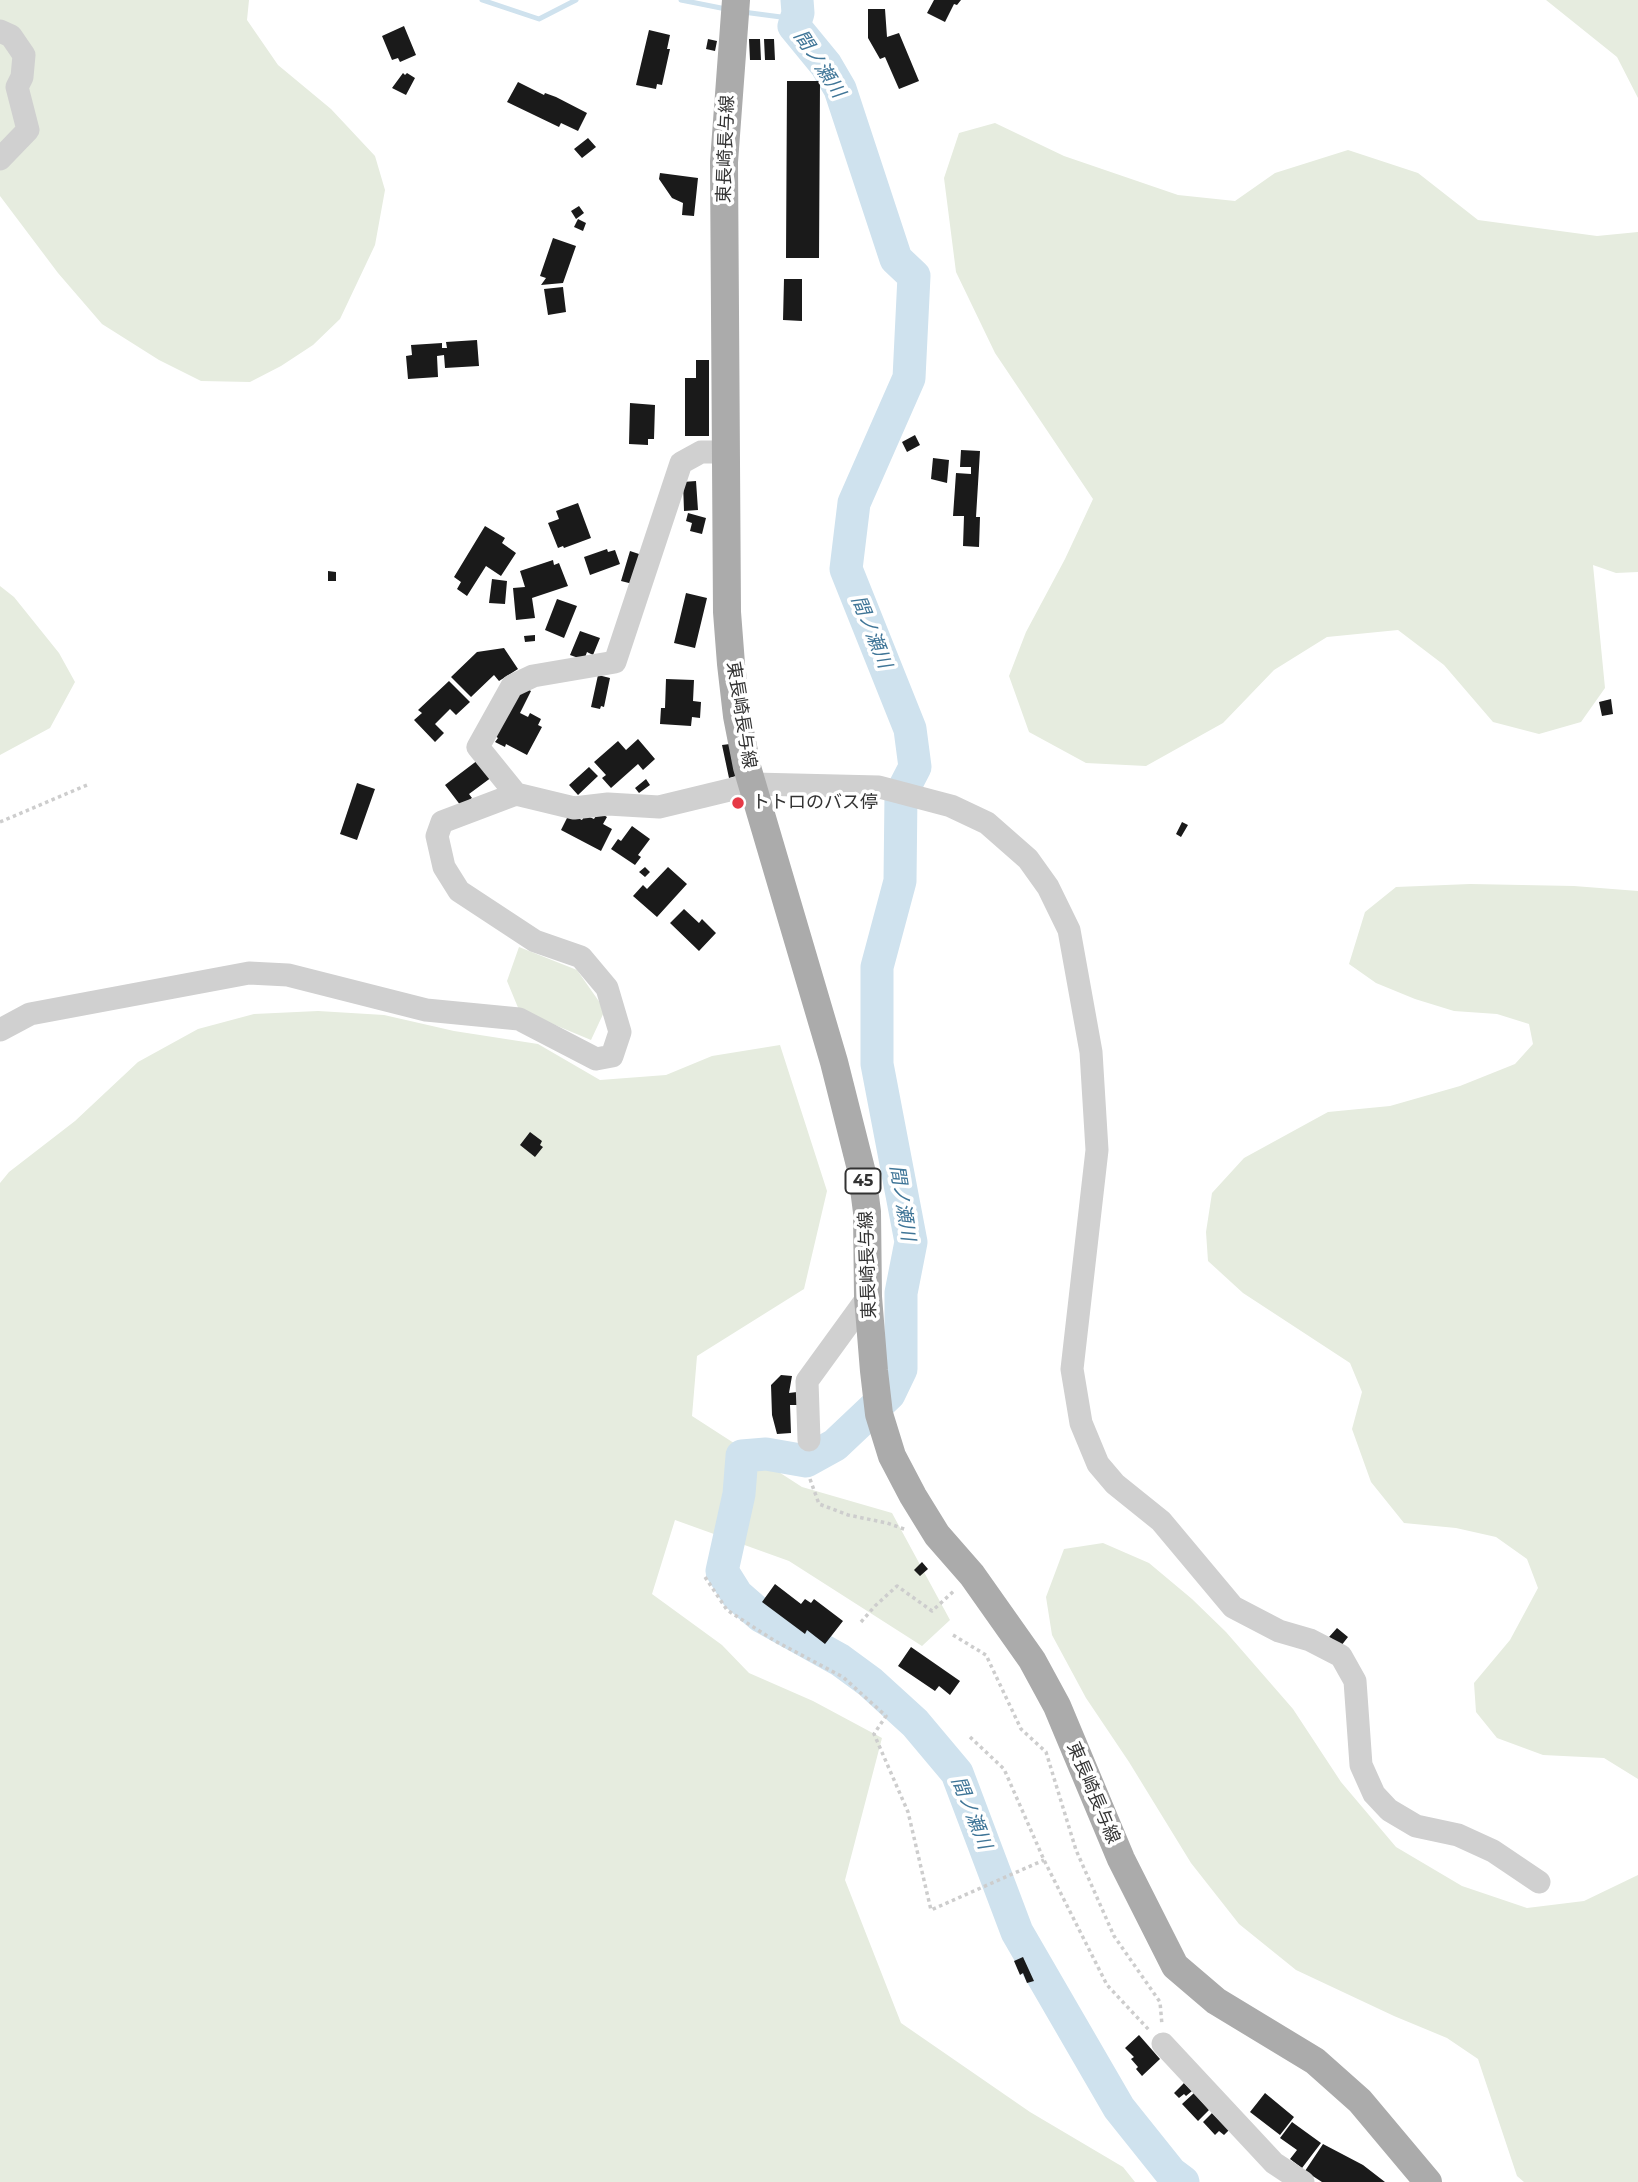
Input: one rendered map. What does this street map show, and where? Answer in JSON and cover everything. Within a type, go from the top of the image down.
[{"type":"main road","name":"東長崎長与線","points":[[736,0],[724,162],[727,611],[731,664],[747,767],[834,1062],[862,1173],[867,1212],[868,1297],[879,1414],[892,1455],[912,1496],[937,1535],[972,1575],[1032,1660],[1056,1706],[1121,1859],[1175,1966],[1216,2001],[1315,2062],[1360,2101],[1429,2182]]},
{"type":"street","points":[[0,31],[11,36],[24,55],[22,77],[17,87],[28,130],[0,159]]},
{"type":"street","points":[[0,99],[3,99],[22,77]]},
{"type":"street","points":[[516,794],[478,747],[512,686],[533,676],[615,662],[681,463],[701,452],[727,452]]},
{"type":"street","points":[[0,1030],[30,1014],[249,973],[288,975],[426,1010],[519,1019],[596,1059],[612,1056],[620,1032],[607,988],[581,957],[535,941],[458,891],[444,867],[437,836],[442,822],[516,794],[574,808],[608,804],[659,807],[754,784],[879,787],[951,806],[987,823],[1028,859],[1048,887],[1069,930],[1091,1052],[1097,1150],[1072,1369],[1081,1423],[1098,1464],[1115,1485],[1161,1521],[1233,1606],[1279,1631],[1310,1640],[1341,1656],[1355,1681],[1361,1765],[1374,1794],[1389,1810],[1416,1826],[1458,1835],[1493,1851],[1539,1882]]},
{"type":"street","points":[[809,1440],[807,1381],[868,1297]]},
{"type":"street","points":[[1163,2044],[1274,2163],[1303,2182]]},
{"type":"path","points":[[0,822],[87,785]]},
{"type":"path","points":[[810,1479],[819,1504],[910,1532]]},
{"type":"path","points":[[861,1622],[897,1586],[932,1611],[972,1575]]},
{"type":"path","points":[[705,1577],[727,1610],[775,1641],[843,1677],[886,1716],[874,1734],[908,1812],[931,1910],[1044,1860]]},
{"type":"path","points":[[953,1634],[986,1655],[1021,1729],[1046,1752],[1076,1850],[1114,1936],[1160,2002],[1163,2044]]},
{"type":"path","points":[[970,1737],[1004,1769],[1044,1860],[1107,1985],[1163,2044]]},
{"type":"shaded area","points":[[0,0],[249,0],[247,20],[278,65],[331,109],[375,156],[385,190],[375,245],[340,319],[313,345],[250,382],[201,381],[159,360],[102,324],[58,273],[0,196]]},
{"type":"shaded area","points":[[1546,0],[1638,0],[1638,98],[1617,57]]},
{"type":"shaded area","points":[[995,123],[1064,156],[1178,195],[1235,201],[1275,173],[1348,150],[1418,173],[1478,220],[1597,236],[1638,232],[1638,572],[1616,573],[1593,565],[1605,688],[1581,722],[1539,734],[1493,722],[1444,665],[1398,630],[1327,637],[1274,670],[1223,723],[1146,766],[1086,763],[1029,732],[1009,676],[1026,632],[1093,499],[995,353],[956,272],[944,178],[959,133]]},
{"type":"shaded area","points":[[0,586],[14,597],[59,653],[75,682],[50,728],[0,755]]},
{"type":"shaded area","points":[[1470,884],[1574,886],[1638,891],[1638,1779],[1604,1758],[1543,1755],[1497,1738],[1476,1712],[1474,1683],[1510,1640],[1538,1588],[1527,1559],[1496,1537],[1456,1528],[1404,1523],[1371,1482],[1352,1429],[1362,1392],[1350,1363],[1243,1293],[1208,1261],[1206,1232],[1212,1193],[1244,1158],[1328,1112],[1390,1106],[1460,1086],[1515,1064],[1533,1044],[1529,1024],[1497,1014],[1454,1011],[1415,999],[1376,983],[1349,964],[1365,912],[1396,887]]},
{"type":"shaded area","points":[[519,947],[577,970],[605,1010],[591,1040],[519,1010],[507,981]]},
{"type":"shaded area","points":[[318,1011],[384,1015],[454,1031],[538,1044],[600,1080],[666,1075],[712,1056],[780,1045],[827,1191],[804,1289],[697,1356],[692,1416],[802,1487],[892,1513],[950,1620],[922,1646],[789,1561],[675,1520],[652,1594],[722,1645],[749,1673],[813,1701],[882,1738],[845,1880],[901,2023],[1030,2112],[1123,2167],[1135,2182],[0,2182],[0,1183],[9,1172],[75,1121],[138,1062],[198,1029],[254,1014]]},
{"type":"shaded area","points":[[1103,1543],[1149,1563],[1226,1632],[1293,1709],[1341,1782],[1396,1847],[1462,1886],[1527,1908],[1584,1901],[1638,1875],[1638,2182],[1524,2182],[1517,2176],[1478,2059],[1447,2038],[1296,1970],[1239,1924],[1191,1863],[1086,1698],[1052,1635],[1046,1597],[1064,1549]]},
{"type":"building","points":[[934,0],[961,0],[957,5],[954,4],[945,22],[927,13]]},
{"type":"building","points":[[868,9],[885,9],[887,37],[899,33],[919,81],[899,89],[885,57],[880,59],[868,38]]},
{"type":"building","points":[[404,26],[416,55],[400,62],[398,58],[392,60],[382,36]]},
{"type":"building","points":[[649,30],[670,35],[667,49],[670,49],[662,85],[657,84],[656,89],[636,85]]},
{"type":"building","points":[[708,39],[717,41],[715,51],[706,49]]},
{"type":"building","points":[[749,39],[760,39],[761,60],[750,60]]},
{"type":"building","points":[[764,39],[774,39],[775,60],[765,60]]},
{"type":"building","points":[[403,73],[415,78],[406,95],[392,88]]},
{"type":"building","points":[[787,81],[820,81],[819,258],[786,258]]},
{"type":"building","points":[[518,82],[587,113],[578,131],[561,123],[559,127],[507,102]]},
{"type":"building","points":[[588,138],[596,147],[582,158],[574,149]]},
{"type":"building","points":[[660,173],[698,178],[694,216],[682,215],[683,203],[672,198],[659,179]]},
{"type":"building","points":[[579,206],[584,213],[576,219],[571,211]]},
{"type":"building","points":[[578,219],[586,223],[583,231],[574,227]]},
{"type":"building","points":[[553,238],[576,246],[563,283],[541,285],[546,278],[540,276]]},
{"type":"building","points":[[784,279],[802,279],[802,321],[783,320]]},
{"type":"building","points":[[563,287],[566,312],[548,315],[544,289]]},
{"type":"building","points":[[477,340],[479,366],[445,368],[444,355],[437,356],[438,377],[408,379],[406,356],[412,355],[411,345],[442,343],[442,348],[447,348],[446,342]]},
{"type":"building","points":[[696,360],[709,360],[709,436],[685,436],[685,378],[696,378]]},
{"type":"building","points":[[630,403],[655,405],[654,439],[648,439],[648,445],[629,444]]},
{"type":"building","points":[[915,435],[920,445],[907,452],[902,442]]},
{"type":"building","points":[[961,450],[980,451],[976,517],[980,517],[979,547],[963,546],[964,516],[953,516],[956,473],[971,474],[971,467],[960,467]]},
{"type":"building","points":[[933,458],[949,460],[947,483],[931,479]]},
{"type":"building","points":[[696,481],[698,510],[684,511],[683,482]]},
{"type":"building","points":[[578,503],[591,538],[558,548],[548,523],[559,519],[556,511]]},
{"type":"building","points":[[688,513],[706,518],[702,534],[690,531],[692,523],[686,521]]},
{"type":"building","points":[[485,526],[505,538],[502,543],[516,553],[501,576],[486,566],[467,596],[457,589],[461,582],[454,577]]},
{"type":"building","points":[[607,549],[608,552],[615,550],[620,564],[590,575],[584,557]]},
{"type":"building","points":[[630,551],[642,555],[633,584],[621,581]]},
{"type":"building","points":[[553,560],[554,565],[559,563],[568,586],[532,598],[535,618],[516,620],[513,588],[525,587],[520,571]]},
{"type":"building","points":[[328,571],[336,572],[336,581],[328,581]]},
{"type":"building","points":[[492,579],[507,581],[505,604],[489,603]]},
{"type":"building","points":[[686,593],[707,598],[695,648],[674,643]]},
{"type":"building","points":[[557,599],[577,606],[564,638],[545,630]]},
{"type":"building","points":[[580,631],[600,638],[593,655],[587,652],[584,660],[570,655]]},
{"type":"building","points":[[535,635],[535,641],[525,642],[524,636]]},
{"type":"building","points":[[504,648],[518,669],[499,681],[494,675],[471,697],[451,677],[477,652]]},
{"type":"building","points":[[598,675],[610,678],[604,707],[601,706],[600,709],[591,707]]},
{"type":"building","points":[[666,679],[694,680],[693,701],[701,702],[700,718],[692,717],[691,726],[660,724],[661,708],[665,708]]},
{"type":"building","points":[[449,681],[470,702],[456,715],[450,709],[435,724],[444,733],[435,742],[414,720],[422,713],[418,710]]},
{"type":"building","points":[[522,686],[531,691],[520,713],[528,717],[530,713],[541,719],[538,725],[542,727],[527,755],[506,744],[505,747],[495,742],[498,738],[495,736]]},
{"type":"building","points":[[1611,699],[1613,714],[1602,716],[1599,702]]},
{"type":"building","points":[[638,739],[655,759],[643,770],[638,764],[611,788],[602,778],[606,775],[594,762],[618,741],[626,750]]},
{"type":"building","points":[[730,744],[736,776],[729,778],[722,745]]},
{"type":"building","points":[[478,760],[492,777],[469,794],[472,798],[461,806],[445,785]]},
{"type":"building","points":[[589,767],[598,776],[578,795],[569,785]]},
{"type":"building","points":[[646,779],[650,785],[639,793],[635,788]]},
{"type":"building","points":[[357,783],[375,789],[357,840],[340,834]]},
{"type":"building","points":[[598,812],[607,817],[603,824],[612,829],[601,851],[561,830],[569,814],[582,820],[585,815],[594,819]]},
{"type":"building","points":[[1182,822],[1188,825],[1181,837],[1176,834]]},
{"type":"building","points":[[632,826],[650,839],[638,855],[641,857],[635,865],[611,849]]},
{"type":"building","points":[[645,867],[650,872],[645,877],[639,872]]},
{"type":"building","points":[[668,867],[687,884],[657,917],[633,896],[643,885],[647,889]]},
{"type":"building","points":[[684,909],[699,923],[702,919],[716,933],[699,951],[670,923]]},
{"type":"building","points":[[530,1132],[542,1141],[540,1145],[543,1147],[535,1157],[520,1145]]},
{"type":"building","points":[[781,1375],[792,1376],[789,1393],[797,1392],[798,1405],[790,1405],[791,1433],[777,1434],[772,1415],[771,1385]]},
{"type":"building","points":[[922,1562],[928,1569],[920,1576],[914,1570]]},
{"type":"building","points":[[775,1584],[801,1604],[805,1599],[811,1603],[814,1599],[843,1621],[825,1644],[807,1630],[805,1634],[762,1602]]},
{"type":"building","points":[[1337,1628],[1348,1637],[1337,1651],[1335,1641],[1329,1637]]},
{"type":"building","points":[[911,1647],[960,1681],[950,1695],[939,1686],[935,1691],[898,1666]]},
{"type":"building","points":[[1023,1957],[1034,1981],[1027,1983],[1023,1973],[1020,1975],[1014,1961]]},
{"type":"building","points":[[1139,2035],[1160,2059],[1142,2076],[1131,2059],[1134,2057],[1125,2048]]},
{"type":"building","points":[[1184,2083],[1192,2091],[1179,2098],[1174,2093]]},
{"type":"building","points":[[1194,2093],[1209,2110],[1198,2121],[1182,2104]]},
{"type":"building","points":[[1265,2093],[1294,2117],[1280,2135],[1250,2112]]},
{"type":"building","points":[[1212,2113],[1229,2130],[1224,2135],[1219,2131],[1215,2135],[1203,2122]]},
{"type":"building","points":[[1292,2122],[1321,2143],[1302,2168],[1290,2159],[1297,2150],[1280,2138]]},
{"type":"building","points":[[1323,2144],[1363,2165],[1385,2182],[1322,2182],[1305,2171]]},
{"type":"waterway","points":[[482,0],[539,19],[576,0]]},
{"type":"waterway","points":[[681,0],[726,9]]},
{"type":"waterway","name":"間ノ瀬川","points":[[797,0],[798,13],[794,26],[826,65],[840,89],[896,259],[914,276],[909,378],[854,503],[846,569],[910,729],[915,767],[901,794],[900,881],[877,967],[877,1064],[911,1242],[901,1293],[901,1369],[889,1394],[835,1445],[806,1461],[766,1454],[742,1456],[739,1494],[722,1571],[737,1595],[761,1616],[840,1660],[870,1682],[915,1723],[957,1773],[1017,1932],[1119,2108],[1171,2173],[1183,2182]]},
{"type":"waterway","points":[[743,12],[781,17],[794,26]]},
{"type":"place","name":"トトロのバス停","points":[[738,803]]}]
